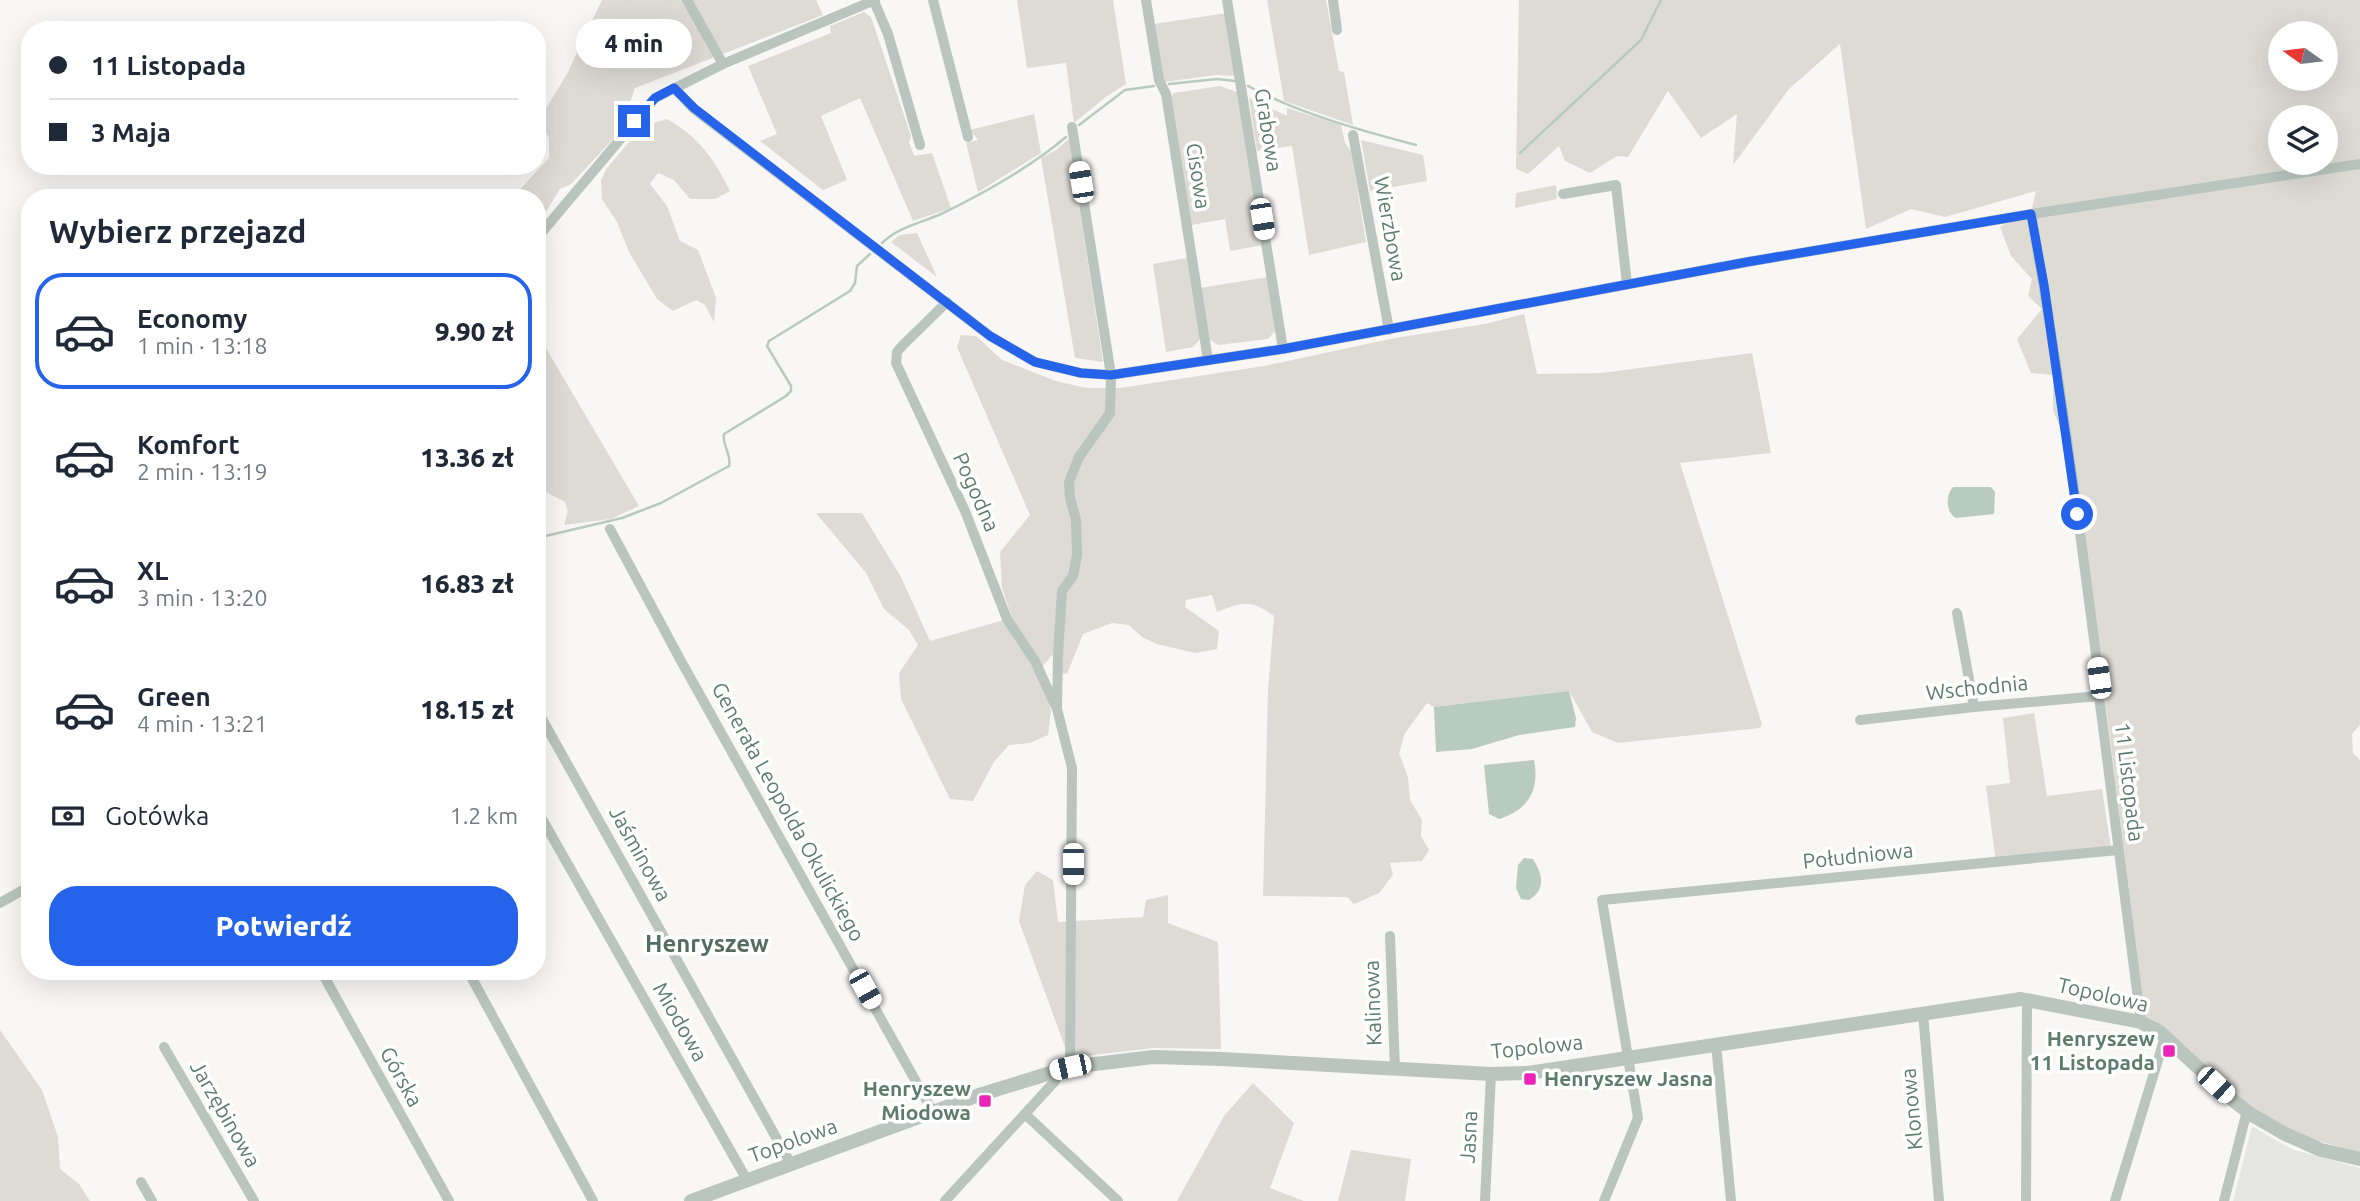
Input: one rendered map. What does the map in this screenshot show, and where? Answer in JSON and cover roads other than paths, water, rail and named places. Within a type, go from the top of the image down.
[{"type":"street","points":[[687,0],[723,64]]},
{"type":"street","points":[[546,227],[647,105],[674,88],[723,64],[875,0],[888,34],[920,145]]},
{"type":"street","points":[[933,0],[968,137]]},
{"type":"street","name":"Cisowa","points":[[1146,0],[1159,80],[1166,94],[1208,360]]},
{"type":"street","name":"Grabowa","points":[[1227,0],[1283,349]]},
{"type":"street","points":[[1333,0],[1338,30]]},
{"type":"street","points":[[674,88],[694,108],[990,336],[1035,362],[1081,373],[1111,375],[1283,349],[1627,284],[2031,214],[2360,163]]},
{"type":"street","points":[[945,1201],[1063,1069],[1073,888],[1072,768],[1057,709],[1062,591],[1073,576],[1077,555],[1076,520],[1069,482],[1079,457],[1110,413],[1111,375],[1072,127]]},
{"type":"street","name":"Wierzbowa","points":[[1353,135],[1389,330]]},
{"type":"street","points":[[1563,194],[1616,185],[1627,284]]},
{"type":"street","name":"11 Listopada","points":[[2031,214],[2077,514],[2141,1022]]},
{"type":"street","name":"Pogodna","points":[[947,302],[897,352],[897,363],[965,511],[1007,619],[1035,662],[1057,709]]},
{"type":"street","name":"Generała Leopolda Okulickiego","points":[[610,529],[933,1112]]},
{"type":"street","points":[[1957,613],[1974,707]]},
{"type":"street","name":"Wschodnia","points":[[1860,720],[2099,696]]},
{"type":"street","name":"Jaśminowa","points":[[546,726],[791,1164]]},
{"type":"street","name":"Miodowa","points":[[546,826],[747,1180]]},
{"type":"street","name":"Południowa","points":[[1629,1057],[1602,900],[2118,850]]},
{"type":"street","points":[[0,903],[21,891]]},
{"type":"street","name":"Kalinowa","points":[[1390,936],[1395,1069]]},
{"type":"street","name":"Górska","points":[[326,980],[449,1201]]},
{"type":"street","points":[[473,980],[593,1201]]},
{"type":"street","points":[[2026,1201],[2027,1000]]},
{"type":"street","name":"Topolowa","points":[[691,1201],[1018,1081],[1063,1069],[1153,1057],[1491,1074],[1528,1073],[2001,1001],[2027,1000],[2141,1022],[2165,1037],[2247,1111],[2285,1134],[2321,1150],[2360,1158]]},
{"type":"street","name":"Klonowa","points":[[1923,1013],[1939,1201]]},
{"type":"street","points":[[2115,1201],[2165,1037]]},
{"type":"street","points":[[1716,1044],[1731,1201]]},
{"type":"street","name":"Jarzębinowa","points":[[164,1047],[254,1201]]},
{"type":"street","points":[[1604,1201],[1638,1118],[1629,1057]]},
{"type":"street","name":"Jasna","points":[[1485,1201],[1491,1074]]},
{"type":"street","points":[[2224,1201],[2247,1111]]},
{"type":"street","points":[[1025,1114],[1118,1201]]},
{"type":"street","points":[[141,1182],[152,1201]]},
{"type":"waterway","points":[[1520,153],[1641,40],[1661,0]]},
{"type":"waterway","points":[[1169,84],[1217,79],[1235,81]]},
{"type":"waterway","points":[[1079,125],[1125,90],[1154,86]]},
{"type":"waterway","points":[[1248,86],[1309,113],[1416,145]]},
{"type":"waterway","points":[[882,243],[902,229],[941,214],[989,189],[1038,159],[1066,137]]},
{"type":"waterway","points":[[546,536],[622,518],[661,503],[729,466],[724,434],[791,391],[791,386],[767,346],[769,341],[850,291],[855,283],[857,266],[870,254]]},
{"type":"place","name":"Henryszew 11 Listopada","points":[[2169,1051]]},
{"type":"place","name":"Henryszew Jasna","points":[[1530,1079]]},
{"type":"place","name":"Henryszew Miodowa","points":[[985,1101]]},
{"type":"district","name":"Henryszew","points":[[707,944]]}]
